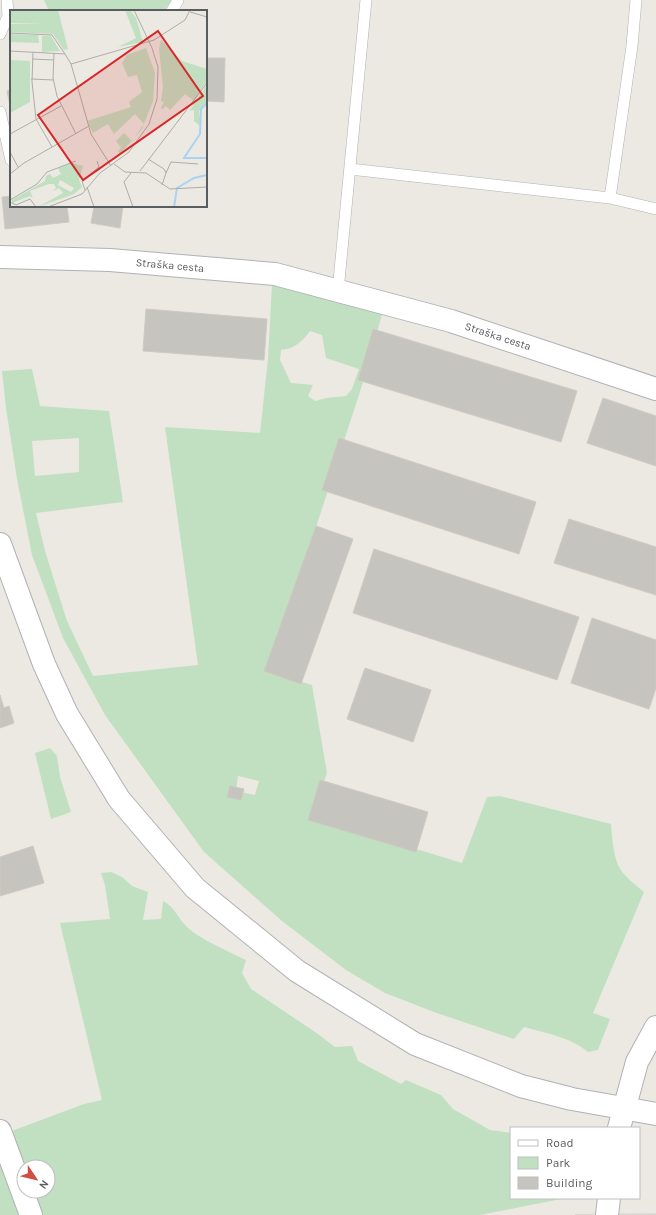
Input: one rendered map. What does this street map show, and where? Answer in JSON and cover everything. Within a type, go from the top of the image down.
[{"type":"street","name":"Straška cesta","points":[[0,257],[110,260],[275,274],[451,320],[656,389]]},
{"type":"street","points":[[0,544],[44,664],[67,714],[119,799],[195,888],[297,971],[415,1044],[521,1086],[572,1099],[625,1107],[656,1114]]},
{"type":"street","points":[[619,1127],[637,1062],[656,1027]]},
{"type":"street","points":[[0,1131],[31,1215]]},
{"type":"street","points":[[607,1215],[609,1199]]},
{"type":"lane","points":[[0,34],[8,16],[7,0]]},
{"type":"lane","points":[[173,10],[178,0]]},
{"type":"lane","points":[[338,291],[366,0]]},
{"type":"lane","points":[[610,198],[632,46],[636,0]]},
{"type":"lane","points":[[0,112],[10,156]]},
{"type":"lane","points":[[350,169],[610,198],[656,209]]},
{"type":"shaded area","points":[[656,1213],[656,1215],[575,1215],[575,1214]]},
{"type":"green space","points":[[44,0],[172,0],[165,10],[49,10]]},
{"type":"green space","points":[[272,284],[385,303],[366,373],[269,672],[312,685],[327,773],[312,817],[462,863],[487,797],[500,796],[611,824],[612,840],[618,865],[626,876],[644,892],[593,1013],[610,1019],[598,1050],[588,1052],[565,1039],[524,1027],[514,1039],[434,1012],[385,993],[346,970],[282,921],[204,852],[105,715],[63,638],[32,555],[17,479],[2,371],[32,369],[40,406],[109,411],[123,502],[36,513],[45,551],[67,621],[93,676],[198,665],[165,427],[260,433],[268,359]],"holes":[[[310,331],[322,335],[326,358],[359,369],[352,389],[346,396],[326,398],[315,401],[308,396],[313,385],[291,383],[280,360],[281,350],[290,348],[297,344]],[[79,438],[79,472],[35,476],[32,441]],[[238,776],[259,781],[255,795],[236,791]]]},
{"type":"green space","points":[[50,748],[57,756],[60,777],[71,812],[51,819],[35,753]]},
{"type":"green space","points":[[111,872],[122,877],[132,886],[148,892],[143,920],[161,919],[163,901],[167,903],[191,931],[246,960],[242,973],[251,989],[335,1047],[352,1046],[358,1061],[401,1084],[406,1080],[441,1095],[453,1109],[490,1130],[510,1133],[510,1199],[561,1199],[480,1215],[43,1215],[36,1199],[56,1199],[56,1159],[21,1159],[9,1132],[84,1104],[102,1100],[60,923],[110,919],[105,885],[101,873]]},
{"type":"green space","points":[[0,1156],[23,1215],[0,1215]]},
{"type":"building","points":[[207,58],[225,58],[224,102],[207,101]]},
{"type":"building","points":[[10,90],[10,105],[7,91]]},
{"type":"building","points":[[10,196],[10,207],[67,207],[69,222],[5,229],[2,197]]},
{"type":"building","points":[[94,207],[123,207],[120,228],[91,223]]},
{"type":"building","points":[[146,309],[267,319],[264,360],[143,351]]},
{"type":"building","points":[[373,329],[577,391],[561,442],[358,380]]},
{"type":"building","points":[[603,398],[656,416],[656,466],[587,443]]},
{"type":"building","points":[[339,438],[536,502],[519,554],[322,490]]},
{"type":"building","points":[[569,519],[656,547],[656,595],[554,563]]},
{"type":"building","points":[[316,526],[353,539],[301,684],[264,671]]},
{"type":"building","points":[[374,549],[579,617],[557,680],[353,613]]},
{"type":"building","points":[[592,618],[656,640],[656,688],[649,709],[571,683]]},
{"type":"building","points":[[365,668],[431,690],[413,742],[347,719]]},
{"type":"building","points":[[0,695],[4,708],[9,706],[14,723],[0,728]]},
{"type":"building","points":[[320,780],[428,812],[416,852],[308,820]]},
{"type":"building","points":[[230,786],[244,789],[241,800],[227,797]]},
{"type":"building","points":[[33,846],[44,883],[0,896],[0,857]]}]
